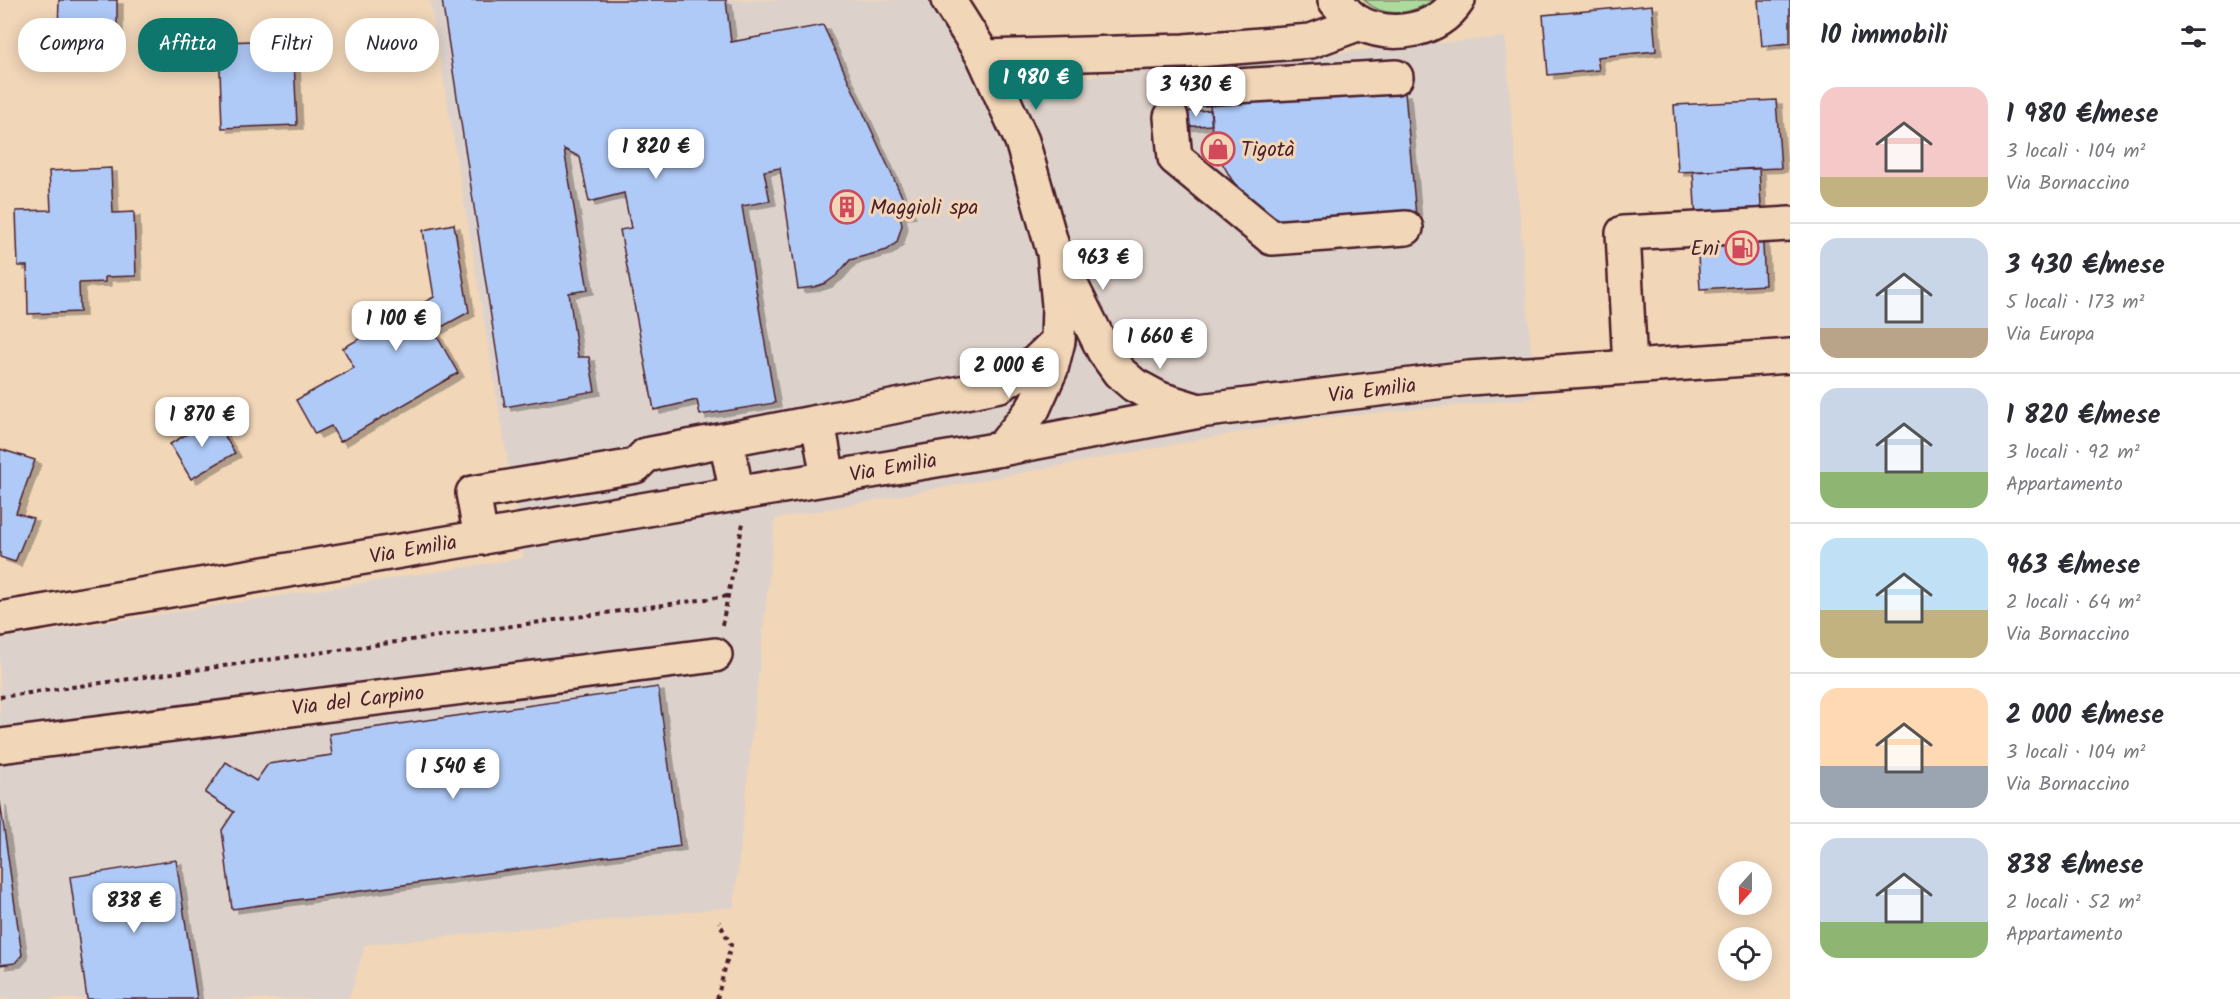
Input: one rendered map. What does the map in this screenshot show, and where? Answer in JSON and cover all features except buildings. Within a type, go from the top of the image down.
[{"type":"main road","points":[[948,0],[984,57],[1022,141],[1054,253],[1059,305],[1058,341],[1051,369],[1033,409],[1001,448]]},
{"type":"main road","points":[[1335,0],[1347,14],[1360,23],[1385,32],[1412,30],[1432,23],[1453,7],[1458,0]]},
{"type":"main road","points":[[984,57],[1184,51],[1311,41],[1360,23]]},
{"type":"main road","points":[[1298,42],[1299,83]]},
{"type":"main road","points":[[1396,77],[1299,83],[1177,103],[1175,158],[1272,238],[1406,228]]},
{"type":"main road","points":[[1630,366],[1623,233],[1790,224]]},
{"type":"main road","points":[[1054,253],[1104,351],[1119,372],[1134,385],[1160,399],[1199,411]]},
{"type":"main road","points":[[481,538],[473,493],[635,466],[646,455],[1000,385],[1035,363],[1058,341]]},
{"type":"main road","name":"Via Emilia","points":[[0,619],[481,538],[740,507],[828,478],[1199,411],[1469,378],[1790,356]]},
{"type":"main road","points":[[818,422],[828,478]]},
{"type":"main road","points":[[726,440],[740,507]]},
{"type":"main road","points":[[0,636],[33,614]]},
{"type":"main road","name":"Via del Carpino","points":[[0,746],[715,655]]},
{"type":"path","points":[[715,655],[728,596],[740,507]]},
{"type":"path","points":[[0,697],[728,596]]},
{"type":"path","points":[[717,999],[731,945],[719,921]]},
{"type":"shaded area","points":[[430,0],[969,0],[1014,83],[1505,37],[1535,398],[1311,419],[775,519],[734,907],[365,945],[349,999],[0,999],[0,639],[524,558],[439,53],[439,18],[433,18]]},
{"type":"green space","points":[[1364,0],[1434,0],[1417,9],[1399,13],[1381,10]]},
{"type":"place","name":"Tigotà","points":[[1218,149]]},
{"type":"place","name":"Maggioli spa","points":[[847,207]]},
{"type":"place","name":"Eni","points":[[1742,248]]}]
